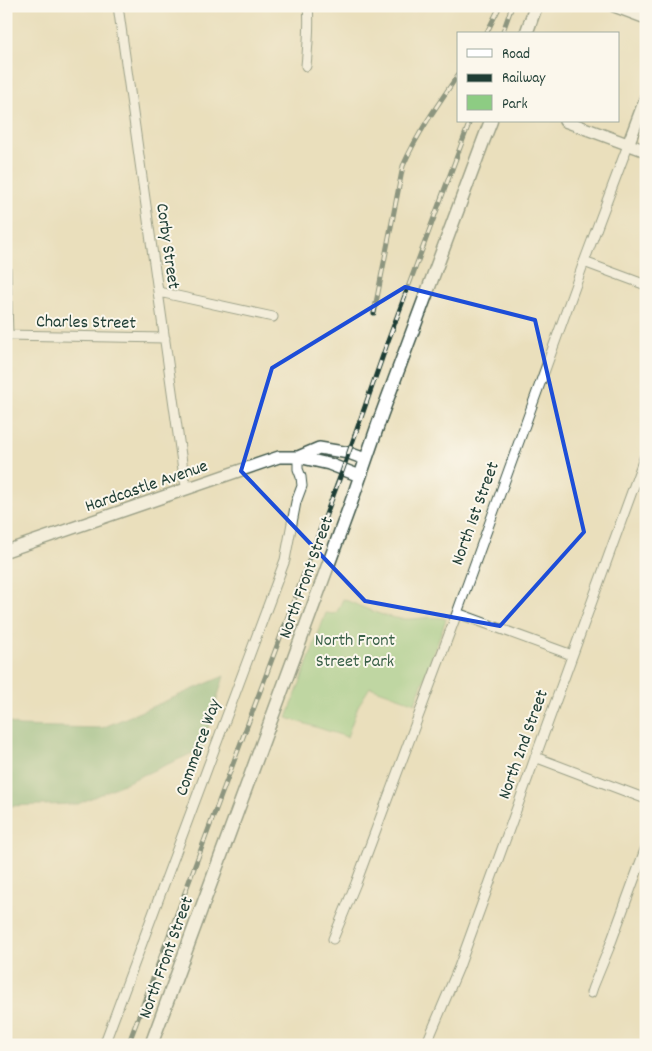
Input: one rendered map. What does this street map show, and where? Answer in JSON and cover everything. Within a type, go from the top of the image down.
[{"type":"main road","points":[[527,32],[536,6]]},
{"type":"main road","name":"North Front Street","points":[[151,1045],[469,176],[491,122]]},
{"type":"street","name":"Corby Street","points":[[118,6],[187,489]]},
{"type":"street","points":[[306,66],[309,40],[308,6]]},
{"type":"street","points":[[614,6],[646,18]]},
{"type":"street","name":"North 1st Street","points":[[334,939],[646,97]]},
{"type":"street","points":[[568,122],[646,151]]},
{"type":"street","points":[[584,262],[646,285]]},
{"type":"street","points":[[6,269],[7,335]]},
{"type":"street","points":[[159,292],[273,317]]},
{"type":"street","name":"Charles Street","points":[[7,335],[165,338]]},
{"type":"street","name":"Hardcastle Avenue","points":[[298,457],[319,448],[348,453],[365,459]]},
{"type":"street","name":"North 2nd Street","points":[[426,1045],[459,967],[646,453]]},
{"type":"street","name":"Hardcastle Avenue","points":[[6,551],[279,457],[298,457],[329,464],[360,476]]},
{"type":"street","name":"Commerce Way","points":[[104,1045],[285,560],[296,502],[302,486],[298,469],[298,457]]},
{"type":"street","points":[[456,613],[572,655]]},
{"type":"street","points":[[535,757],[646,800]]},
{"type":"street","points":[[591,993],[646,847]]},
{"type":"highlighted area","points":[[405,287],[535,320],[584,532],[500,626],[365,601],[241,471],[272,368]]},
{"type":"green space","name":"North Front Street Park","points":[[343,599],[395,618],[436,617],[446,619],[415,703],[370,687],[358,706],[347,737],[287,718],[326,613],[333,614],[337,612]]},
{"type":"green space","points":[[224,676],[202,749],[78,804],[6,806],[6,721],[19,726],[102,728]]},
{"type":"railway","points":[[487,32],[500,6]]},
{"type":"railway","points":[[503,32],[512,6]]},
{"type":"railway","points":[[374,313],[403,166],[421,131],[457,76]]},
{"type":"railway","points":[[128,1045],[343,469],[388,341],[470,122]]}]
